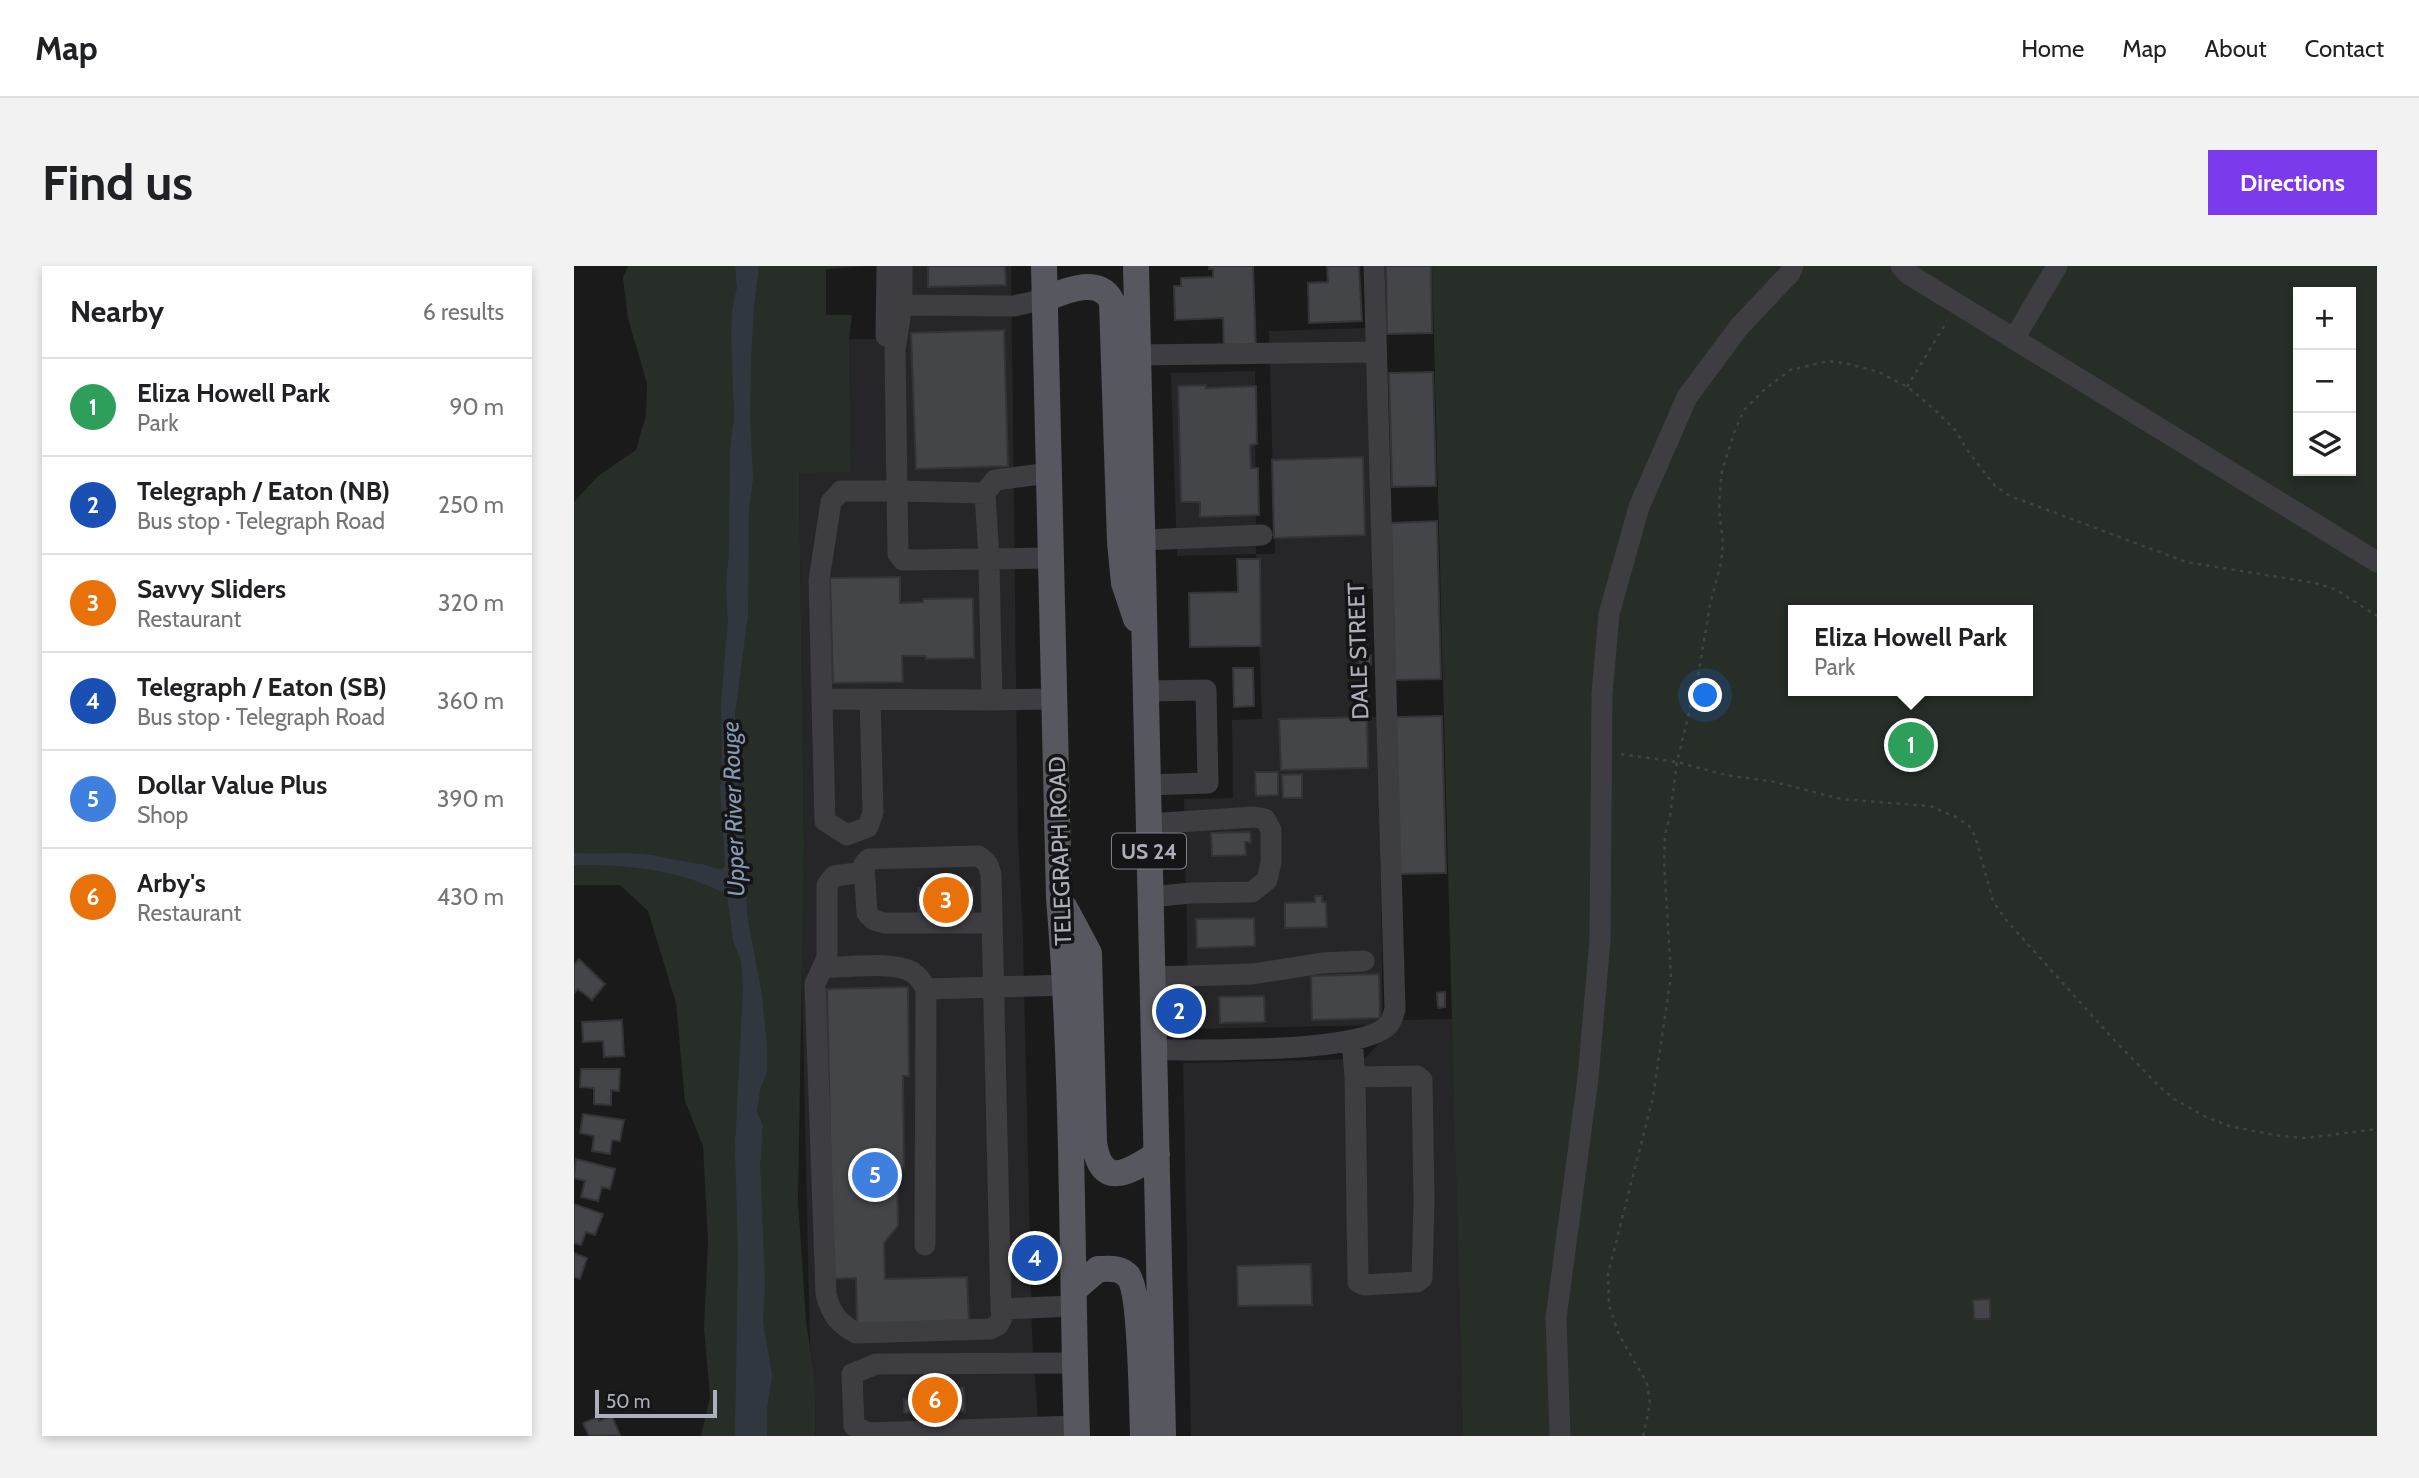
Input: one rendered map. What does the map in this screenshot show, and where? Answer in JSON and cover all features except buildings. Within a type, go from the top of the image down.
[{"type":"main road","name":"TELEGRAPH ROAD","points":[[1044,266],[1059,898],[1066,985],[1077,1431]]},
{"type":"main road","name":"US 24","points":[[1136,266],[1163,1436]]},
{"type":"main road","points":[[1045,299],[1087,286],[1102,290],[1112,302],[1119,542],[1124,583],[1145,643]]},
{"type":"main road","points":[[1059,898],[1089,953],[1094,1142],[1097,1161],[1106,1170],[1118,1172],[1132,1170],[1157,1154]]},
{"type":"main road","points":[[1074,1298],[1098,1269],[1117,1269],[1126,1274],[1132,1282],[1136,1306],[1143,1436]]},
{"type":"street","points":[[886,336],[887,266]]},
{"type":"street","points":[[902,266],[902,305],[894,350],[898,554],[903,560],[1051,558]]},
{"type":"street","name":"DALE STREET","points":[[1352,1041],[1389,1024],[1395,1009],[1374,266]]},
{"type":"street","points":[[1560,1436],[1556,1318],[1588,1078],[1600,940],[1602,694],[1609,614],[1639,507],[1687,397],[1739,327],[1791,269],[1811,266]]},
{"type":"street","points":[[1883,266],[1904,270],[2377,562]]},
{"type":"street","points":[[2014,340],[2057,266]]},
{"type":"street","points":[[902,305],[1014,306],[1045,299]]},
{"type":"street","points":[[1138,355],[1376,352]]},
{"type":"street","points":[[992,700],[985,492],[995,480],[1049,473]]},
{"type":"street","points":[[870,699],[873,812],[868,827],[847,835],[825,821],[819,580],[831,502],[841,491],[985,492]]},
{"type":"street","points":[[1143,540],[1262,534]]},
{"type":"street","points":[[1146,691],[1206,690],[1208,769],[1208,783],[1147,785]]},
{"type":"street","points":[[822,699],[1054,699]]},
{"type":"street","points":[[1148,824],[1254,817],[1265,819],[1271,830],[1271,862],[1266,880],[1252,892],[1150,897]]},
{"type":"street","points":[[864,872],[834,876],[827,885],[827,958],[815,984],[826,1294],[831,1311],[841,1324],[856,1333],[990,1329],[998,1325],[1002,1318],[992,987],[992,923],[990,867],[986,860],[978,856],[869,859],[864,864],[867,913],[879,922],[992,923]]},
{"type":"street","points":[[1151,977],[1253,974],[1322,963],[1364,961]]},
{"type":"street","points":[[823,968],[900,967],[913,972],[926,989],[925,1245]]},
{"type":"street","points":[[926,989],[1066,985]]},
{"type":"street","points":[[1153,1050],[1303,1047],[1352,1041],[1355,1077],[1358,1282],[1364,1285],[1416,1282],[1422,1278],[1424,1213],[1422,1080],[1417,1076],[1355,1077]]},
{"type":"street","points":[[1001,1309],[1074,1298]]},
{"type":"street","points":[[1076,1363],[876,1364],[852,1374],[854,1426],[868,1433],[1077,1431]]},
{"type":"path","points":[[1907,387],[1956,303]]},
{"type":"path","points":[[1643,1436],[1650,1404],[1647,1383],[1619,1335],[1609,1305],[1608,1274],[1653,1097],[1671,976],[1664,862],[1665,834],[1677,762],[1721,563],[1723,543],[1719,509],[1722,471],[1744,410],[1790,369],[1811,363],[1829,361],[1879,372],[1907,387],[1935,410],[1955,431],[1984,474],[1995,486],[2011,496],[2186,562],[2315,583],[2335,589],[2377,616]]},
{"type":"path","points":[[1601,751],[1677,762],[1841,799],[1930,806],[1956,817],[1969,826],[1975,836],[1993,901],[2006,920],[2115,1041],[2174,1099],[2229,1126],[2280,1136],[2307,1138],[2377,1129]]},
{"type":"shaded area","points":[[628,266],[870,266],[826,269],[826,315],[852,315],[849,340],[851,472],[799,473],[804,845],[798,1201],[806,1321],[816,1386],[815,1436],[701,1436],[710,1397],[704,1328],[708,1242],[703,1146],[685,1101],[676,1003],[648,911],[620,885],[574,885],[574,502],[598,476],[636,450],[646,415],[647,383],[628,319],[623,278]]},
{"type":"shaded area","points":[[891,266],[1011,266],[1018,842],[1023,937],[1032,1334],[1039,1436],[815,1436],[816,1386],[810,1344],[801,940],[804,845],[799,472],[851,471],[849,339],[892,339]]},
{"type":"shaded area","points":[[1432,266],[2377,266],[2377,1436],[1463,1436]]},
{"type":"shaded area","points":[[1366,328],[1373,589],[1367,589],[1371,717],[1378,717],[1383,1025],[1189,1029],[1184,799],[1233,798],[1232,720],[1262,719],[1256,554],[1275,554],[1269,331]]},
{"type":"shaded area","points":[[1255,371],[1256,554],[1177,556],[1171,373]]},
{"type":"shaded area","points":[[1453,1019],[1463,1436],[1191,1436],[1183,1063],[1364,1059],[1403,1020]]},
{"type":"water","name":"Upper River Rouge","points":[[735,266],[759,266],[751,361],[753,478],[749,511],[748,615],[735,714],[736,766],[743,824],[747,915],[762,995],[767,1048],[767,1072],[760,1090],[757,1112],[763,1126],[760,1165],[765,1284],[763,1323],[772,1374],[767,1436],[735,1436],[738,1256],[735,1147],[743,988],[741,962],[733,940],[727,895],[691,879],[652,870],[574,865],[574,853],[623,853],[652,855],[719,869],[725,866],[720,787],[721,702],[728,622],[726,589],[730,449],[734,418],[731,333],[737,287]]},
{"type":"place","name":"Eliza Howell Park","points":[[1911,745]]},
{"type":"place","name":"Savvy Sliders","points":[[946,900]]},
{"type":"place","name":"Telegraph / Eaton (NB)","points":[[1179,1011]]},
{"type":"place","name":"Dollar Value Plus","points":[[875,1175]]},
{"type":"place","name":"Telegraph / Eaton (SB)","points":[[1035,1258]]},
{"type":"place","name":"Arby's","points":[[935,1400]]}]
